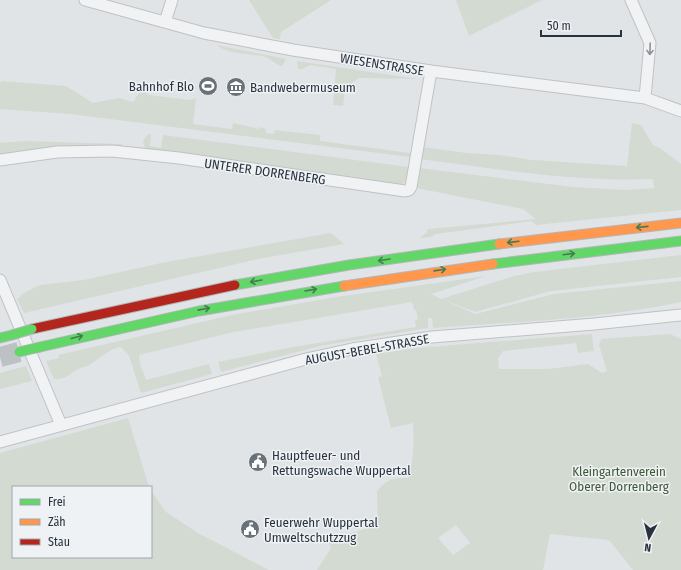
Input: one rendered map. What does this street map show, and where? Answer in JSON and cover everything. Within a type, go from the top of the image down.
[{"type":"highway","points":[[0,338],[160,300],[313,271],[490,245],[681,223]]},
{"type":"highway","points":[[19,352],[163,318],[313,289],[486,264],[681,241]]},
{"type":"street","name":"WIESENSTRASSE","points":[[85,0],[204,33],[293,50],[431,71],[645,98],[681,111]]},
{"type":"street","points":[[165,22],[172,0]]},
{"type":"street","points":[[631,0],[650,43],[645,98]]},
{"type":"street","name":"UNTERER DORRENBERG","points":[[0,160],[57,152],[112,151],[179,158],[405,191],[409,190],[412,181],[431,71]]},
{"type":"street","points":[[0,280],[61,425]]},
{"type":"street","name":"AUGUST-BEBEL-STRASSE","points":[[0,442],[306,359],[352,349],[432,337],[594,324],[681,315]]},
{"type":"green space","points":[[249,0],[331,0],[281,32],[280,39],[273,38]]},
{"type":"green space","points":[[456,0],[542,0],[469,36]]},
{"type":"green space","points":[[216,45],[286,59],[282,66],[262,56],[228,51]]},
{"type":"green space","points":[[297,61],[418,79],[359,78],[345,88],[343,106],[333,105],[336,69],[310,65],[302,69],[298,69]]},
{"type":"green space","points":[[2,81],[66,86],[93,103],[119,98],[133,102],[142,89],[149,95],[190,100],[196,98],[193,124],[232,129],[233,123],[259,129],[260,127],[266,129],[266,133],[274,134],[275,130],[320,135],[320,141],[410,153],[410,157],[70,114],[0,109],[0,83]]},
{"type":"green space","points":[[632,123],[641,125],[653,145],[660,148],[681,164],[681,210],[536,225],[532,221],[436,234],[431,237],[421,238],[421,236],[426,234],[428,229],[536,219],[523,209],[416,188],[419,168],[573,187],[625,190],[654,188],[653,179],[595,179],[565,177],[420,159],[422,147],[467,153],[500,155],[532,160],[627,166]]},
{"type":"green space","points":[[148,134],[151,134],[150,146],[161,148],[163,135],[409,167],[407,181],[401,185],[145,149],[143,141]]},
{"type":"green space","points":[[24,141],[122,144],[122,148],[0,156],[0,143]]},
{"type":"green space","points":[[331,233],[344,244],[258,259],[24,313],[17,299],[24,293],[40,285],[84,280],[161,263]]},
{"type":"green space","points":[[681,255],[681,277],[551,291],[475,312],[444,300],[475,314],[554,294],[681,281],[681,302],[650,308],[589,316],[527,322],[433,328],[432,318],[428,318],[428,328],[320,346],[221,372],[218,362],[287,348],[416,327],[415,320],[418,319],[412,302],[234,332],[139,355],[140,364],[146,380],[209,364],[212,374],[141,393],[129,356],[121,347],[109,351],[89,365],[78,369],[61,379],[54,379],[46,361],[59,358],[58,355],[232,315],[336,297],[486,276],[431,294],[441,299],[514,276],[534,272]]},
{"type":"green space","name":"Kleingartenverein Oberer Dorrenberg","points":[[592,334],[594,351],[578,353],[576,343],[503,351],[498,358],[499,369],[548,369],[588,364],[602,373],[607,371],[599,345],[601,339],[670,334],[681,339],[681,570],[633,570],[609,540],[550,534],[543,570],[317,570],[331,548],[327,539],[378,526],[377,491],[391,480],[408,478],[413,450],[413,423],[391,428],[378,377],[382,376],[376,354],[417,348]],"holes":[[[456,525],[470,543],[453,555],[438,538]]]},
{"type":"green space","points":[[26,366],[32,381],[0,389],[0,373]]},
{"type":"green space","points":[[128,418],[149,486],[12,486],[12,558],[152,558],[152,492],[166,512],[198,533],[269,570],[0,570],[0,453]]},
{"type":"tunnel","points":[[0,357],[19,352]]},
{"type":"traffic: fast","points":[[493,264],[681,241]]},
{"type":"traffic: fast","points":[[235,285],[349,265],[499,244]]},
{"type":"traffic: fast","points":[[40,347],[199,311],[344,286]]},
{"type":"traffic: fast","points":[[12,335],[32,329]]},
{"type":"traffic: fast","points":[[0,338],[12,335]]},
{"type":"traffic: fast","points":[[19,352],[40,347]]},
{"type":"traffic: slow","points":[[499,244],[681,223]]},
{"type":"traffic: slow","points":[[344,286],[493,264]]},
{"type":"traffic: jam","points":[[32,329],[235,285]]},
{"type":"place","name":"Bahnhof Blo","points":[[208,86]]},
{"type":"place","name":"Bandwebermuseum","points":[[236,87]]},
{"type":"place","name":"Hauptfeuer- und Rettungswache Wuppertal","points":[[258,462]]},
{"type":"place","name":"Feuerwehr Wuppertal Umweltschutzzug","points":[[250,529]]}]
